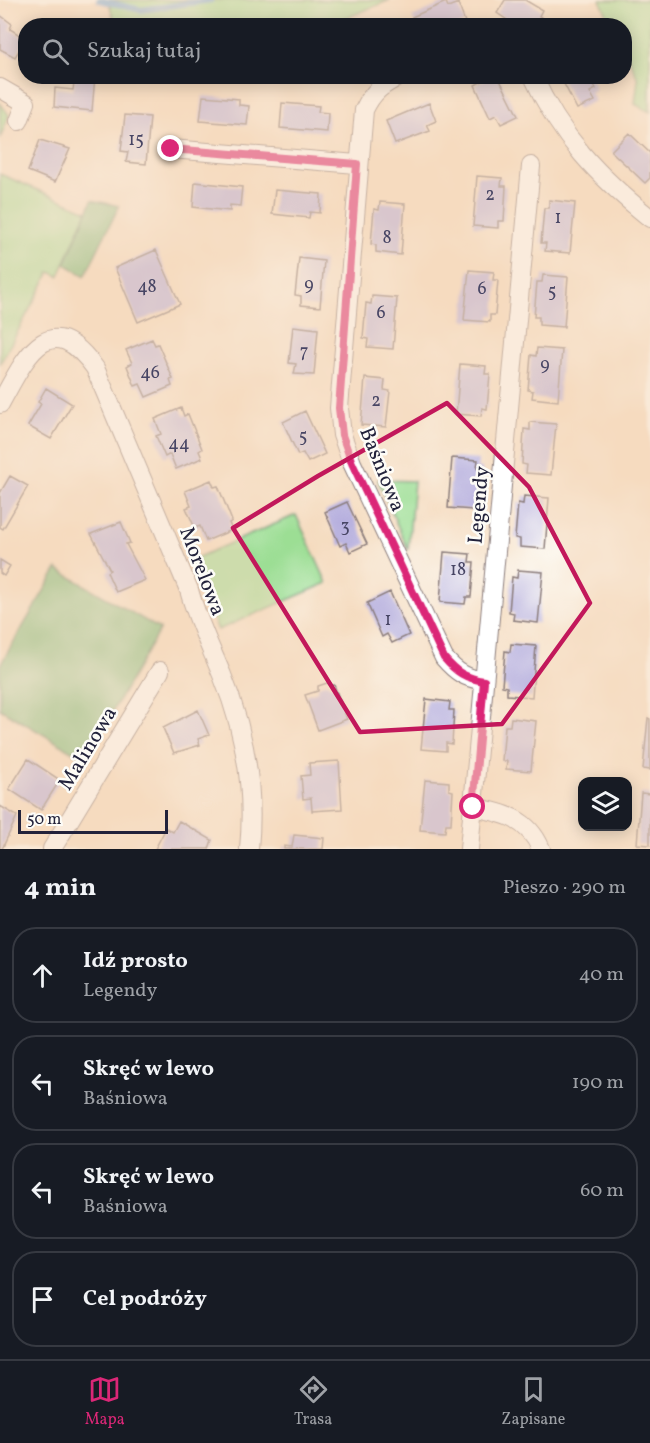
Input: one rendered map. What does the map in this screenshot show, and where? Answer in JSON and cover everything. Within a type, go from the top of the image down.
[{"type":"street","name":"Baśniowa","points":[[383,84],[372,93],[364,110],[357,164],[339,408],[342,435],[352,463],[444,658],[455,671],[469,679],[484,681]]},
{"type":"street","points":[[536,84],[572,144],[609,186],[650,218]]},
{"type":"street","points":[[0,88],[26,103],[19,121]]},
{"type":"street","points":[[171,149],[357,164]]},
{"type":"street","name":"Legendy","points":[[469,849],[531,166]]},
{"type":"street","name":"Morelowa","points":[[0,404],[28,354],[45,341],[53,338],[81,348],[95,368],[189,590],[203,634],[222,675],[246,750],[252,791],[249,849]]},
{"type":"street","name":"Malinowa","points":[[52,849],[160,670]]},
{"type":"street","points":[[473,807],[506,813],[524,822],[535,834],[541,849]]},
{"type":"highlighted area","points":[[447,403],[529,487],[590,603],[502,724],[360,732],[317,667],[233,528],[318,476]]},
{"type":"green space","points":[[108,0],[390,0],[346,18],[114,18]]},
{"type":"green space","points":[[600,0],[650,0],[650,112],[635,104],[638,79],[632,66],[632,18],[609,18]]},
{"type":"green space","points":[[0,103],[9,115],[0,139]]},
{"type":"green space","points":[[0,174],[87,211],[59,276],[50,272],[0,364]]},
{"type":"green space","points":[[92,200],[119,206],[85,276],[65,264]]},
{"type":"green space","points":[[378,480],[414,481],[408,550]]},
{"type":"green space","points":[[296,515],[327,583],[218,630],[189,561]]},
{"type":"green space","points":[[57,569],[160,629],[85,759],[0,709],[0,665]]},
{"type":"building","points":[[505,0],[525,0],[542,10],[539,16],[542,18],[504,18],[497,13]]},
{"type":"building","points":[[446,2],[448,7],[458,3],[464,18],[412,18]]},
{"type":"building","points":[[0,15],[12,24],[10,29],[18,34],[18,52],[15,57],[0,49]]},
{"type":"building","points":[[74,84],[94,84],[92,111],[54,107],[55,88],[73,90]]},
{"type":"building","points":[[502,84],[518,116],[501,124],[496,115],[490,118],[475,85]]},
{"type":"building","points":[[564,84],[594,84],[596,89],[590,92],[595,101],[577,109]]},
{"type":"building","points":[[203,96],[239,99],[239,105],[249,106],[247,125],[200,121]]},
{"type":"building","points":[[282,103],[319,106],[318,112],[328,113],[327,132],[280,128]]},
{"type":"building","points":[[429,103],[436,121],[427,125],[430,131],[395,144],[386,121]]},
{"type":"building","points":[[125,115],[150,117],[146,164],[126,162],[128,152],[121,151]]},
{"type":"building","points":[[629,133],[650,153],[650,178],[645,183],[611,151]]},
{"type":"building","points":[[40,140],[70,149],[55,182],[28,171]]},
{"type":"building","points":[[477,176],[502,178],[501,186],[506,186],[504,221],[498,221],[498,228],[473,226]]},
{"type":"building","points":[[195,182],[242,187],[240,206],[230,205],[230,211],[193,207]]},
{"type":"building","points":[[275,190],[321,194],[320,213],[310,212],[309,218],[272,214]]},
{"type":"building","points":[[549,200],[575,203],[570,253],[545,251],[546,243],[541,243],[544,208],[549,208]]},
{"type":"building","points":[[380,202],[405,204],[401,255],[376,252],[376,245],[371,244],[374,209],[379,210]]},
{"type":"building","points":[[156,250],[180,304],[138,322],[115,268]]},
{"type":"building","points":[[299,258],[324,261],[320,307],[301,305],[301,296],[295,295]]},
{"type":"building","points":[[469,270],[494,272],[493,280],[498,280],[495,315],[490,315],[490,322],[464,320]]},
{"type":"building","points":[[543,275],[568,277],[564,327],[539,325],[539,317],[534,317],[537,282],[542,282]]},
{"type":"building","points":[[372,296],[397,298],[393,349],[367,347],[368,339],[363,338],[366,303],[371,304]]},
{"type":"building","points":[[293,326],[318,329],[314,375],[294,374],[296,364],[289,363]]},
{"type":"building","points":[[152,339],[155,345],[158,344],[173,379],[170,380],[172,386],[146,397],[140,384],[135,386],[127,366],[132,363],[126,350]]},
{"type":"building","points":[[537,348],[562,350],[558,401],[532,398],[533,391],[528,390],[531,355],[536,356]]},
{"type":"building","points":[[460,364],[486,366],[485,374],[490,374],[487,409],[482,408],[481,416],[456,414]]},
{"type":"building","points":[[365,378],[385,380],[384,390],[390,391],[386,427],[361,425]]},
{"type":"building","points":[[46,388],[72,404],[51,439],[28,426],[41,404],[38,402]]},
{"type":"building","points":[[181,408],[184,416],[188,414],[202,449],[199,451],[202,458],[176,469],[170,454],[165,457],[156,436],[161,434],[155,419]]},
{"type":"building","points":[[305,411],[325,454],[308,462],[303,453],[298,455],[283,422]]},
{"type":"building","points":[[530,422],[556,424],[551,475],[526,473],[527,465],[522,464],[524,429],[530,430]]},
{"type":"building","points":[[452,458],[478,460],[477,468],[482,468],[479,503],[474,503],[473,510],[448,508]]},
{"type":"building","points":[[10,476],[28,486],[3,529],[0,527],[0,493]]},
{"type":"building","points":[[211,480],[214,487],[218,486],[232,521],[229,523],[232,530],[206,541],[200,526],[195,528],[186,508],[191,506],[185,491]]},
{"type":"building","points":[[524,496],[549,498],[545,549],[520,547],[520,539],[515,538],[518,503],[523,504]]},
{"type":"building","points":[[347,502],[367,544],[350,552],[346,543],[340,546],[325,512]]},
{"type":"building","points":[[121,522],[130,543],[126,544],[145,580],[116,592],[107,572],[110,570],[91,534]]},
{"type":"building","points":[[444,552],[470,554],[469,562],[474,562],[471,597],[466,597],[465,604],[440,602]]},
{"type":"building","points":[[0,560],[10,566],[4,576],[0,573]]},
{"type":"building","points":[[518,570],[543,572],[538,623],[513,620],[514,613],[509,612],[512,577],[517,578]]},
{"type":"building","points":[[390,592],[409,635],[392,643],[387,634],[382,637],[367,603]]},
{"type":"building","points":[[511,644],[536,646],[532,697],[507,695],[507,687],[502,686],[505,651],[510,652]]},
{"type":"building","points":[[327,683],[334,685],[347,719],[318,730],[305,695],[318,691],[318,686]]},
{"type":"building","points":[[426,699],[450,702],[449,710],[454,710],[452,744],[446,743],[446,751],[421,749]]},
{"type":"building","points":[[198,710],[209,735],[198,739],[200,745],[174,753],[163,728]]},
{"type":"building","points":[[511,718],[536,721],[531,771],[506,769],[507,761],[502,761],[505,726],[510,726]]},
{"type":"building","points":[[648,718],[650,719],[650,770],[643,769]]},
{"type":"building","points":[[28,759],[60,780],[41,810],[9,789]]},
{"type":"building","points":[[339,761],[342,809],[312,811],[311,798],[303,799],[301,776],[310,775],[309,763]]},
{"type":"building","points":[[425,780],[449,782],[449,790],[453,791],[451,824],[446,824],[445,832],[420,830]]},
{"type":"building","points":[[641,793],[650,794],[650,845],[637,844]]},
{"type":"building","points":[[0,806],[17,816],[2,849],[0,849]]},
{"type":"building","points":[[179,821],[212,840],[209,849],[155,849],[166,828],[173,832]]},
{"type":"building","points":[[294,835],[324,838],[323,849],[284,849],[284,846],[292,847]]},
{"type":"waterway","points":[[99,0],[141,10],[211,0]]},
{"type":"route","points":[[171,149],[357,164],[339,408],[342,435],[352,463],[444,658],[455,671],[469,679],[484,681],[473,807]]}]
